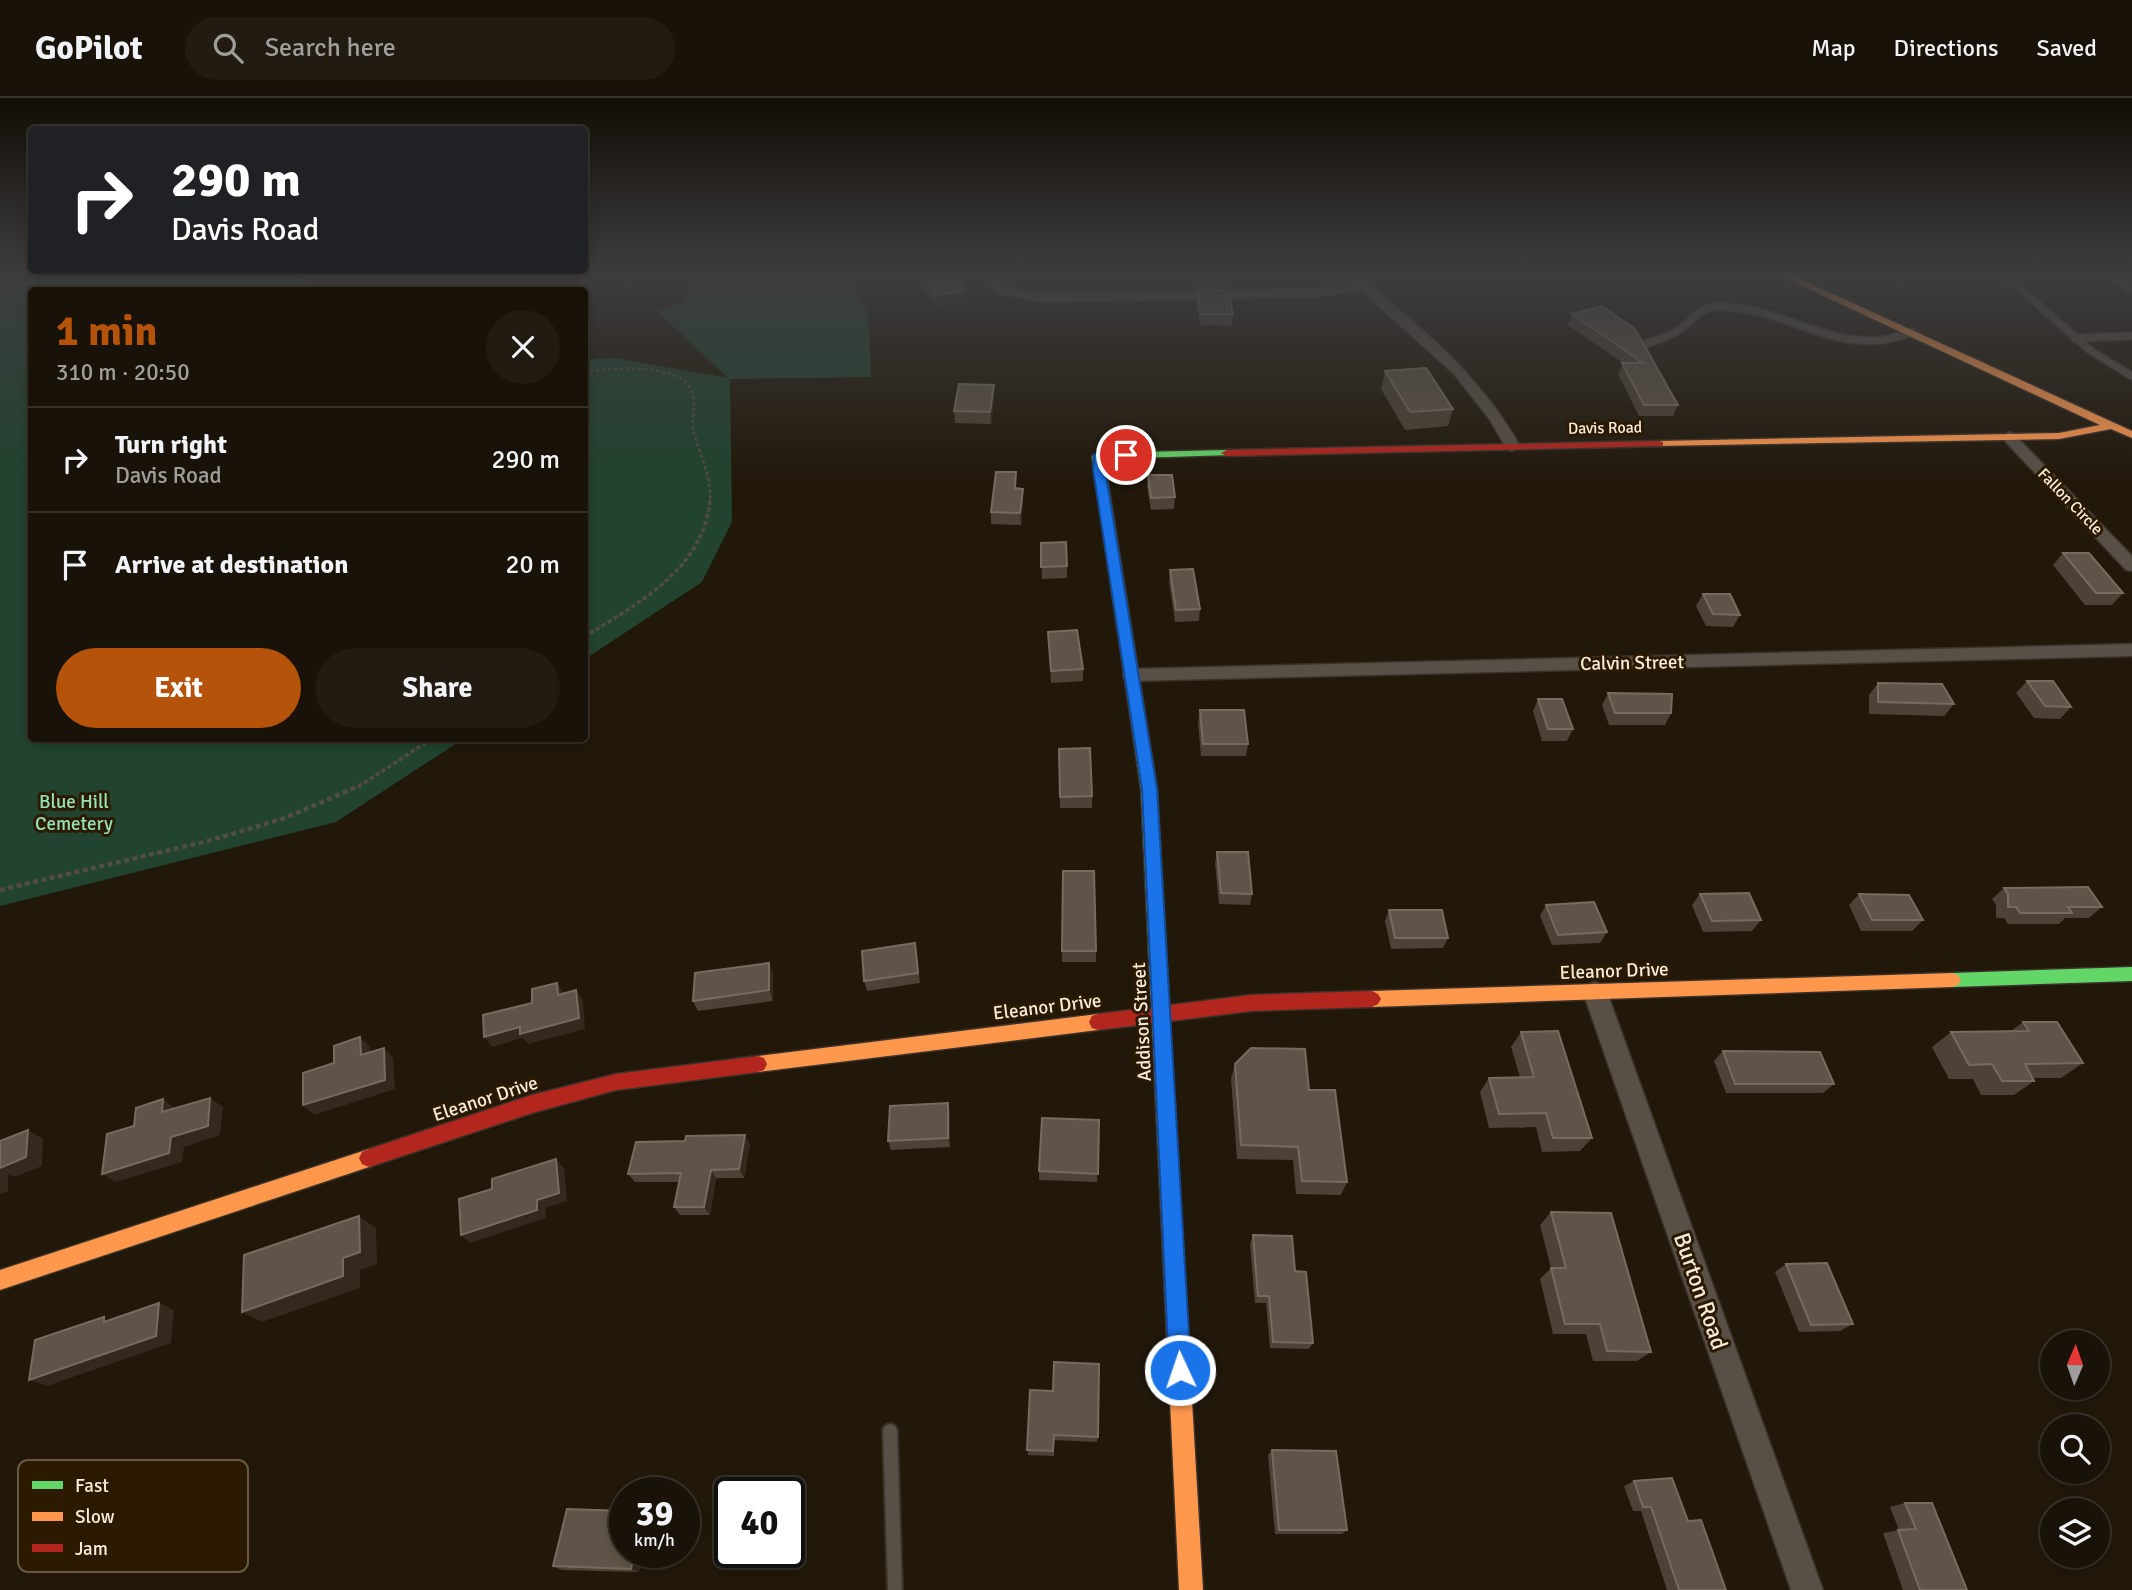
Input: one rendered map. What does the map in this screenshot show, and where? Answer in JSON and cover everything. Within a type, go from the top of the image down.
[{"type":"street","points":[[1430,343],[1450,360],[1493,413],[1513,446]]},
{"type":"street","points":[[1934,343],[2132,435]]},
{"type":"street","name":"Davis Road","points":[[1098,456],[2009,437],[2073,435],[2111,426]]},
{"type":"street","name":"Fallon Circle","points":[[2009,437],[2132,566]]},
{"type":"street","name":"Addison Street","points":[[1098,456],[1149,789],[1191,1590]]},
{"type":"street","name":"Calvin Street","points":[[1132,675],[2132,650]]},
{"type":"street","name":"Eleanor Drive","points":[[0,1280],[591,1087],[643,1078],[1162,1013],[1274,1002],[2132,974]]},
{"type":"street","name":"Burton Road","points":[[1595,992],[1807,1590]]},
{"type":"lane","points":[[1642,345],[1649,343]]},
{"type":"lane","points":[[2081,343],[2132,376]]},
{"type":"lane","points":[[890,1431],[895,1590]]},
{"type":"path","points":[[588,371],[657,371],[686,383],[692,392],[692,425],[708,475],[711,501],[704,530],[694,550],[680,568],[648,595],[588,634]]},
{"type":"path","points":[[0,890],[208,841],[285,818],[352,790],[427,742]]},
{"type":"green space","name":"Blue Hill Cemetery","points":[[0,343],[28,343],[28,742],[458,742],[336,822],[0,906]]},
{"type":"green space","points":[[691,343],[869,343],[871,377],[730,379],[732,522],[702,582],[588,657],[588,360],[614,358],[728,378]]},
{"type":"building","points":[[1613,343],[1643,343],[1678,405],[1644,405],[1622,363],[1643,363]]},
{"type":"building","points":[[1426,368],[1453,409],[1410,412],[1385,371]]},
{"type":"building","points":[[959,384],[994,385],[990,412],[954,411]]},
{"type":"building","points":[[996,472],[1016,472],[1015,488],[1023,489],[1020,513],[991,512]]},
{"type":"building","points":[[1148,475],[1172,475],[1175,497],[1151,498]]},
{"type":"building","points":[[1066,542],[1067,566],[1041,567],[1041,543]]},
{"type":"building","points":[[2063,553],[2089,553],[2123,593],[2096,593]]},
{"type":"building","points":[[1193,569],[1200,609],[1176,610],[1170,570]]},
{"type":"building","points":[[1703,594],[1730,594],[1740,615],[1713,614]]},
{"type":"building","points":[[1077,630],[1083,669],[1051,671],[1048,632]]},
{"type":"building","points":[[2027,681],[2053,681],[2071,707],[2045,706]]},
{"type":"building","points":[[1878,683],[1942,684],[1954,704],[1878,702]]},
{"type":"building","points":[[1608,693],[1672,694],[1671,713],[1615,713]]},
{"type":"building","points":[[1538,699],[1562,699],[1573,729],[1548,729]]},
{"type":"building","points":[[1200,710],[1244,710],[1248,744],[1203,744]]},
{"type":"building","points":[[1090,748],[1092,796],[1060,797],[1059,749]]},
{"type":"building","points":[[1217,852],[1248,852],[1252,894],[1221,893]]},
{"type":"building","points":[[1063,871],[1094,871],[1096,951],[1062,951]]},
{"type":"building","points":[[2088,887],[2102,907],[2068,907],[2072,913],[2020,913],[2016,907],[2008,907],[2008,894],[2004,888]]},
{"type":"building","points":[[1749,893],[1761,920],[1712,921],[1700,894]]},
{"type":"building","points":[[1859,894],[1909,895],[1923,920],[1872,920]]},
{"type":"building","points":[[1594,902],[1607,932],[1558,935],[1546,905]]},
{"type":"building","points":[[1389,910],[1442,910],[1448,938],[1395,938]]},
{"type":"building","points":[[915,943],[918,973],[864,981],[862,951]]},
{"type":"building","points":[[769,963],[769,990],[693,1001],[695,973]]},
{"type":"building","points":[[557,983],[558,995],[576,990],[579,1018],[520,1034],[520,1027],[484,1037],[483,1015],[532,1003],[532,989]]},
{"type":"building","points":[[2023,1022],[2057,1022],[2083,1063],[2025,1064],[2034,1081],[2002,1081],[1992,1064],[1969,1065],[1951,1032],[2029,1031]]},
{"type":"building","points":[[1558,1031],[1592,1138],[1553,1138],[1546,1113],[1499,1114],[1489,1078],[1534,1077],[1521,1032]]},
{"type":"building","points":[[360,1037],[361,1055],[384,1048],[385,1080],[303,1105],[303,1073],[334,1063],[334,1046]]},
{"type":"building","points":[[1251,1048],[1305,1049],[1309,1090],[1335,1090],[1347,1182],[1302,1181],[1298,1147],[1241,1145],[1235,1064]]},
{"type":"building","points":[[1723,1051],[1820,1052],[1834,1084],[1735,1084]]},
{"type":"building","points":[[210,1098],[208,1126],[171,1137],[169,1153],[102,1174],[107,1134],[134,1126],[136,1108],[163,1099],[162,1112]]},
{"type":"building","points":[[948,1103],[948,1138],[888,1141],[890,1106]]},
{"type":"building","points":[[1042,1118],[1099,1120],[1098,1174],[1039,1171]]},
{"type":"building","points":[[28,1130],[26,1157],[0,1168],[0,1141]]},
{"type":"building","points":[[745,1135],[739,1169],[711,1170],[704,1207],[674,1207],[681,1173],[628,1174],[636,1142],[685,1141],[686,1136]]},
{"type":"building","points":[[556,1159],[559,1193],[537,1200],[537,1210],[461,1235],[459,1199],[492,1189],[492,1179]]},
{"type":"building","points":[[1551,1212],[1611,1213],[1651,1352],[1607,1351],[1600,1324],[1565,1324],[1551,1268],[1566,1268]]},
{"type":"building","points":[[359,1216],[360,1252],[343,1258],[343,1276],[242,1312],[244,1255]]},
{"type":"building","points":[[1253,1235],[1292,1236],[1295,1271],[1306,1272],[1313,1343],[1273,1342],[1269,1296],[1258,1296]]},
{"type":"building","points":[[1827,1263],[1853,1324],[1811,1325],[1786,1264]]},
{"type":"building","points":[[159,1303],[156,1336],[29,1380],[35,1340],[104,1317],[104,1322]]},
{"type":"building","points":[[1054,1362],[1099,1364],[1098,1437],[1054,1435],[1053,1451],[1027,1450],[1030,1390],[1053,1391]]},
{"type":"building","points":[[1272,1450],[1336,1451],[1347,1530],[1279,1530]]},
{"type":"building","points":[[1672,1478],[1688,1521],[1701,1520],[1726,1590],[1679,1590],[1651,1507],[1643,1507],[1634,1481]]},
{"type":"building","points":[[1905,1503],[1932,1503],[1967,1590],[1920,1590],[1898,1530],[1916,1529]]},
{"type":"building","points":[[567,1509],[609,1510],[609,1568],[631,1569],[553,1566]]},
{"type":"traffic: fast","points":[[1161,1022],[1149,789],[1098,456],[1227,453]]},
{"type":"traffic: fast","points":[[1952,980],[2132,974]]},
{"type":"traffic: slow","points":[[1931,343],[2132,435]]},
{"type":"traffic: slow","points":[[1659,444],[2059,436],[2111,426]]},
{"type":"traffic: slow","points":[[1372,999],[1952,980]]},
{"type":"traffic: slow","points":[[758,1064],[1098,1022]]},
{"type":"traffic: slow","points":[[1161,1022],[1191,1590]]},
{"type":"traffic: slow","points":[[0,1280],[369,1158]]},
{"type":"traffic: jam","points":[[1227,453],[1659,444]]},
{"type":"traffic: jam","points":[[1098,1022],[1251,1003],[1372,999]]},
{"type":"traffic: jam","points":[[369,1158],[532,1104],[616,1082],[758,1064]]},
{"type":"route","points":[[1126,455],[1098,456],[1149,789],[1180,1370]]}]
